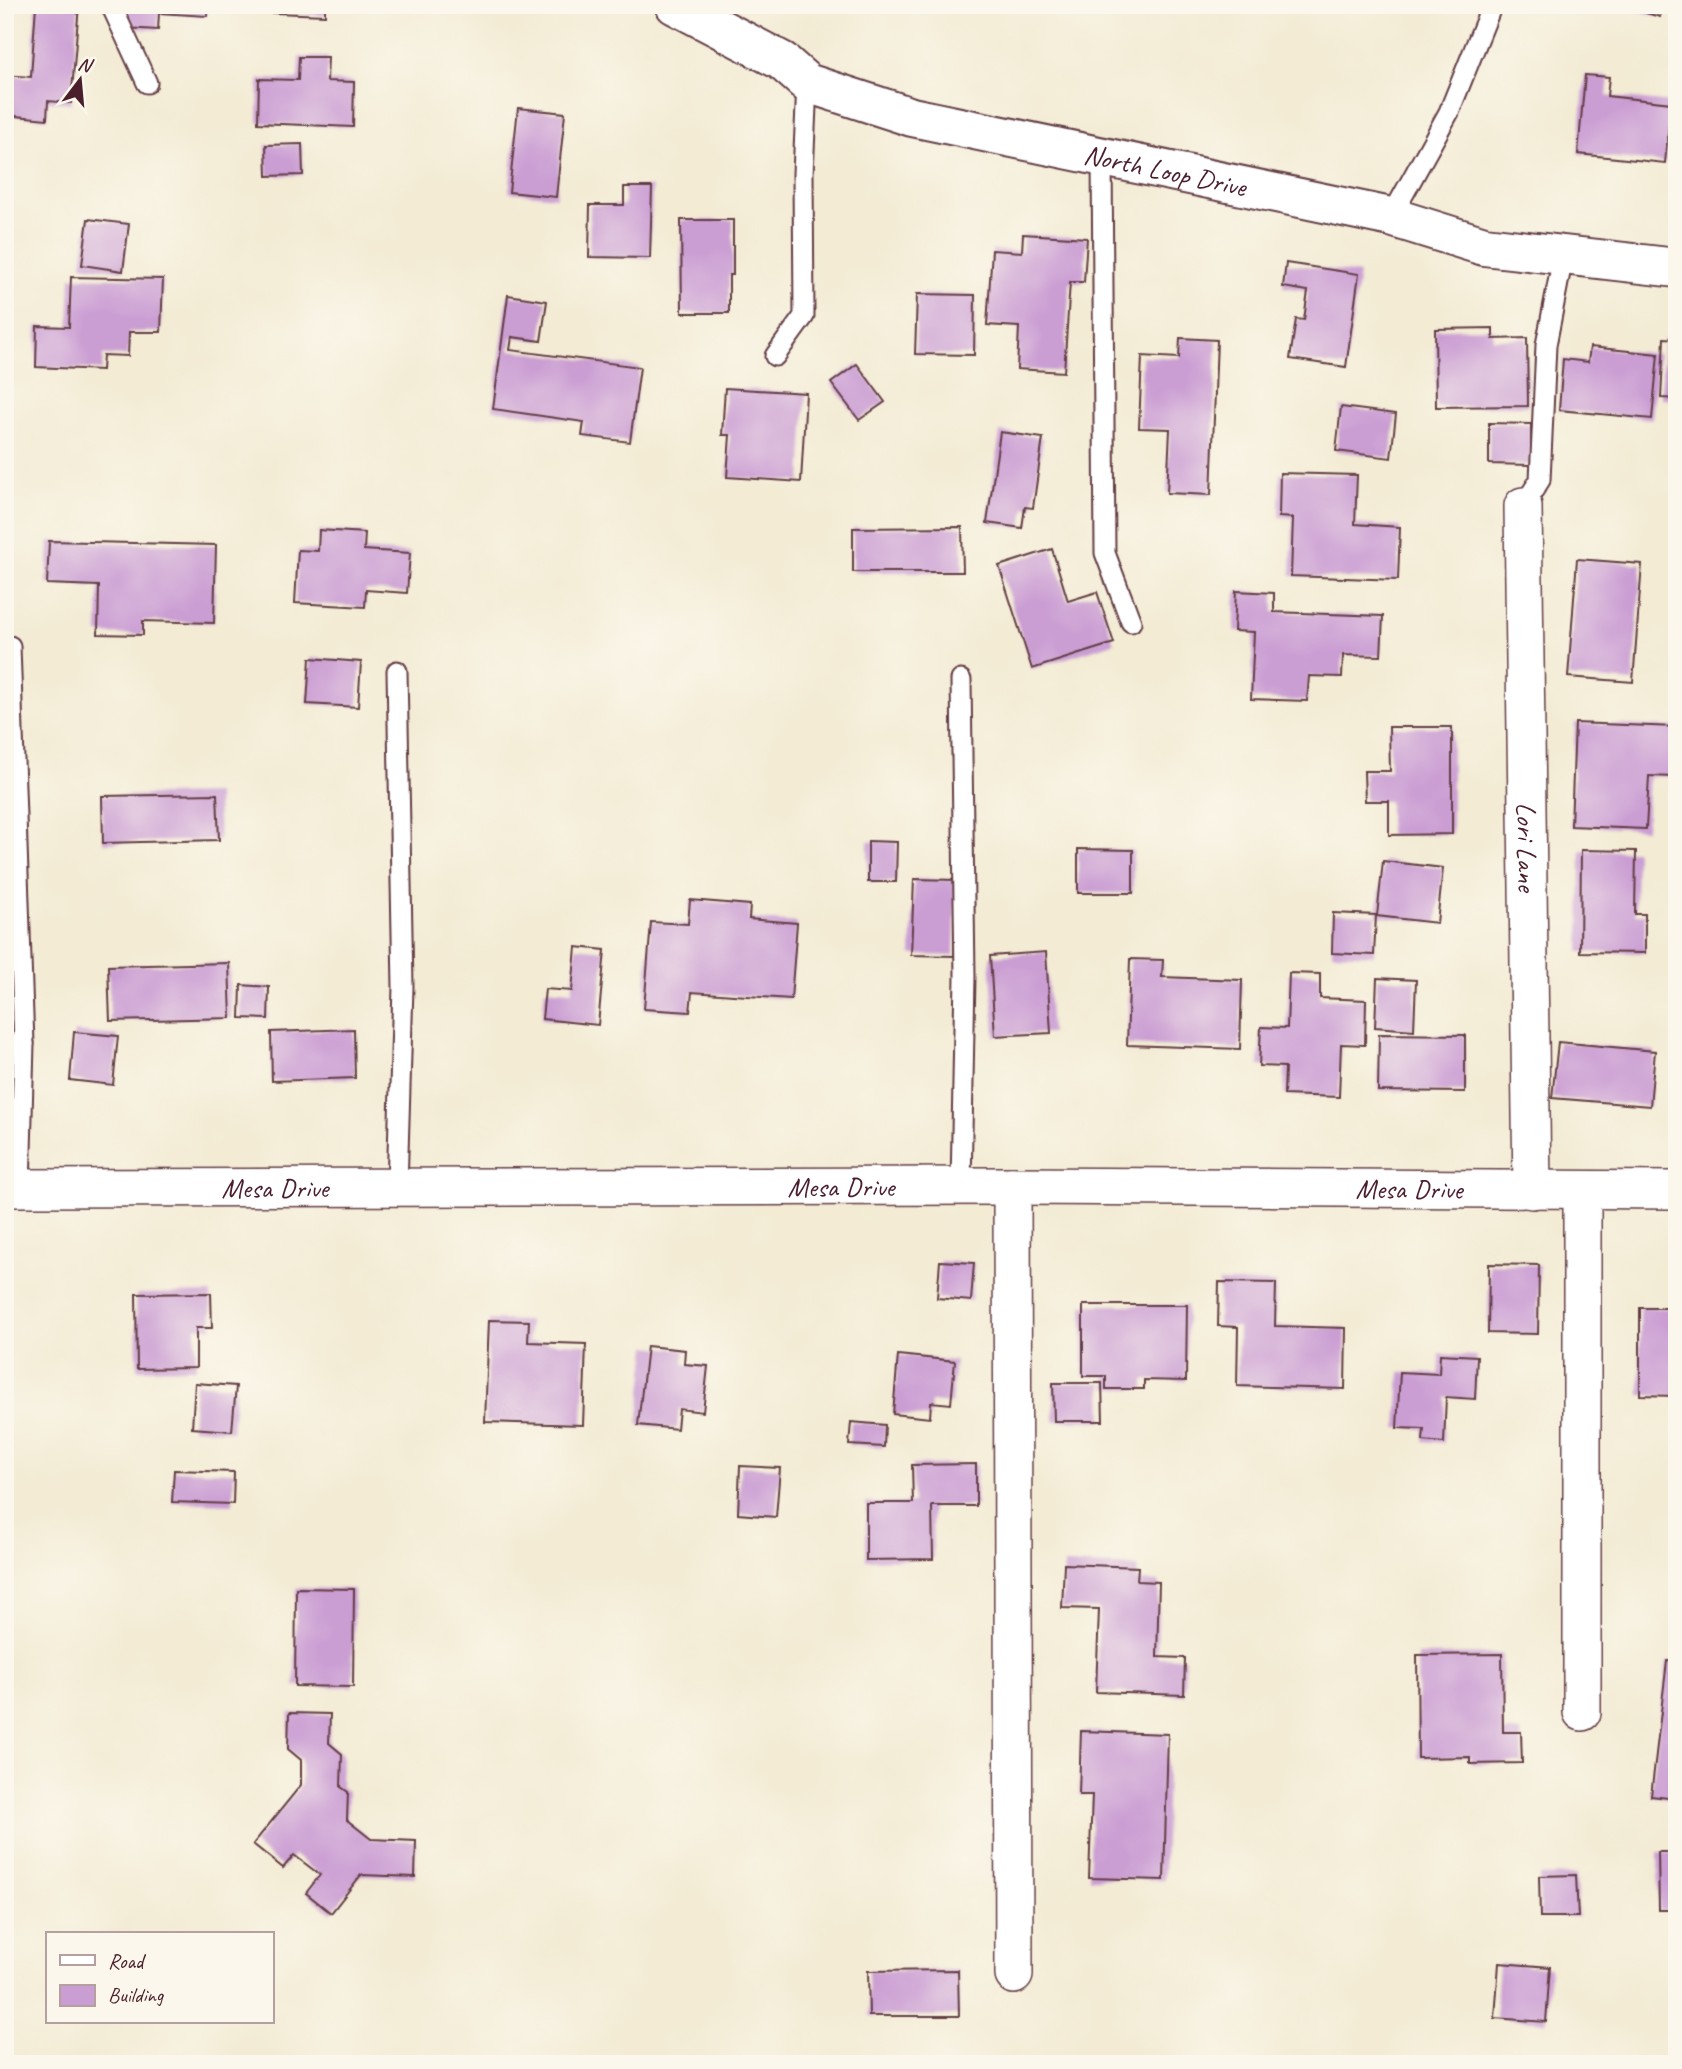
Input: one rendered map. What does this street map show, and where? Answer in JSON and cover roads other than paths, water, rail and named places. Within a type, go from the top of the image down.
[{"type":"street","name":"North Loop Drive","points":[[675,5],[782,61],[807,83],[912,117],[1391,217],[1484,246],[1677,268]]},
{"type":"street","name":"Lori Lane","points":[[1523,506],[1532,1190]]},
{"type":"street","name":"Mesa Drive","points":[[13,1188],[1012,1186],[1677,1191]]},
{"type":"street","points":[[1012,1186],[1014,1975]]},
{"type":"street","points":[[1582,1191],[1582,1712]]},
{"type":"lane","points":[[111,5],[147,83]]},
{"type":"lane","points":[[1391,217],[1449,112],[1492,5]]},
{"type":"lane","points":[[775,356],[804,316],[803,174],[807,83]]},
{"type":"lane","points":[[1102,157],[1105,554],[1131,621]]},
{"type":"lane","points":[[1523,506],[1540,480],[1546,345],[1563,257]]},
{"type":"lane","points":[[10,646],[15,1044],[13,1188]]},
{"type":"lane","points":[[397,671],[403,987],[397,1186]]},
{"type":"lane","points":[[961,680],[965,976],[961,1186]]}]
